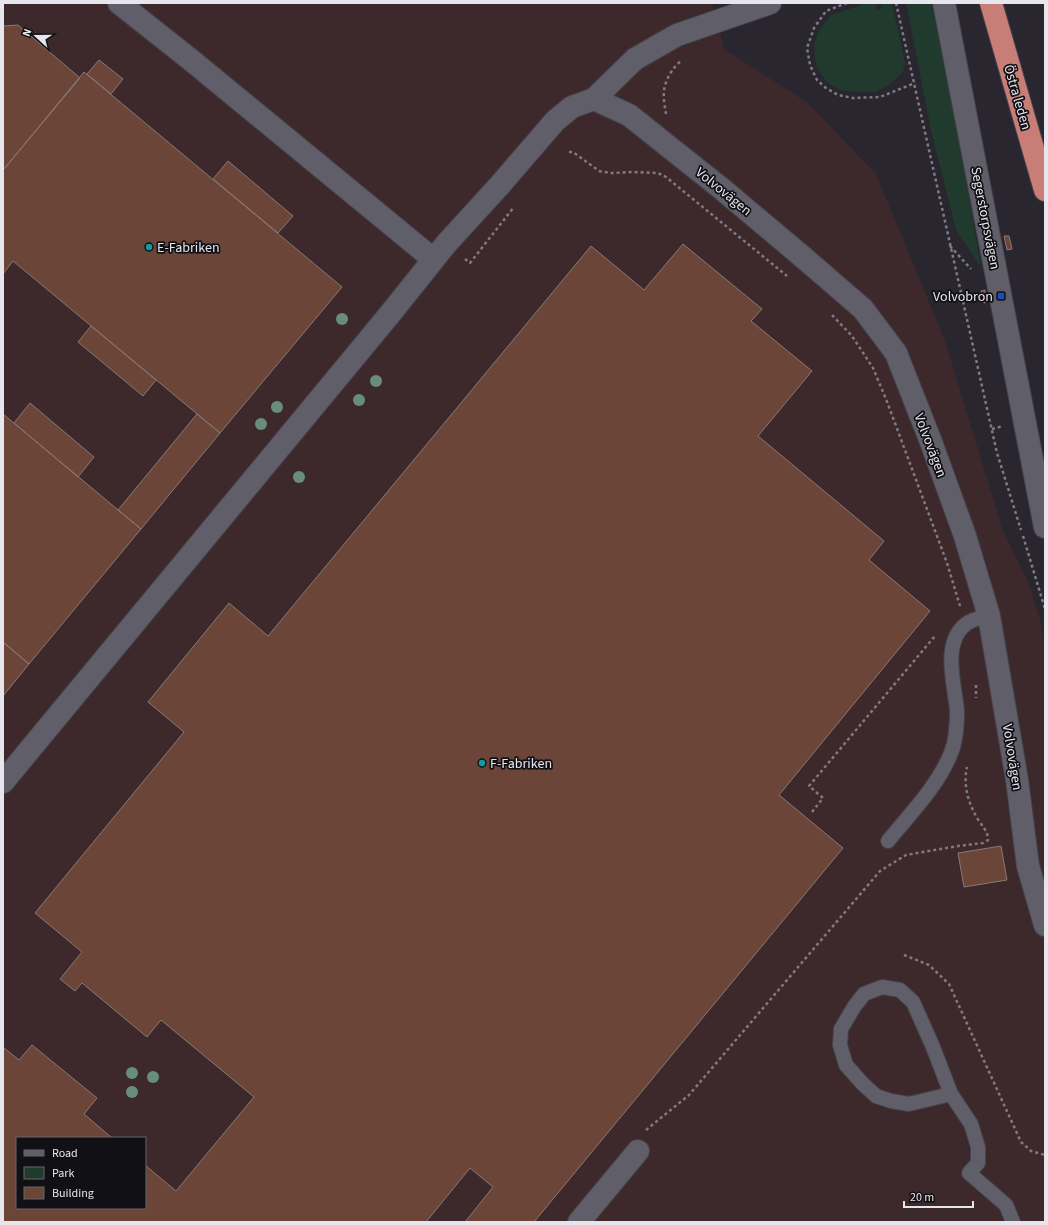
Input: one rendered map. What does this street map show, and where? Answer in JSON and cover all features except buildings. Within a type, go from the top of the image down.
[{"type":"highway","name":"Östra leden","points":[[991,3],[1045,190]]},
{"type":"street","points":[[119,3],[434,259]]},
{"type":"street","points":[[3,782],[385,320],[446,244],[555,121],[572,107],[594,99],[635,59],[677,35],[770,3]]},
{"type":"street","name":"Segerstorpsvägen","points":[[944,3],[1045,527]]},
{"type":"street","name":"Volvovägen","points":[[594,99],[629,115],[722,189],[863,309],[896,353],[931,442],[965,536],[988,616],[1015,772],[1028,866],[1045,925]]},
{"type":"street","points":[[579,1222],[640,1143]]},
{"type":"lane","points":[[888,841],[927,794],[938,778],[952,752],[957,712],[951,671],[952,648],[959,632],[965,624],[974,619],[988,616]]},
{"type":"lane","points":[[951,1094],[909,1104],[891,1101],[876,1096],[846,1066],[840,1045],[841,1029],[854,1007],[864,994],[882,987],[900,990],[914,1002],[951,1094],[971,1124],[978,1147],[978,1163],[969,1173],[1006,1205],[1013,1222]]},
{"type":"path","points":[[847,3],[826,11],[814,28],[808,48],[810,65],[817,80],[826,88],[838,95],[853,98],[880,97],[915,83]]},
{"type":"path","points":[[896,3],[997,453],[1045,609]]},
{"type":"path","points":[[670,120],[666,115],[664,91],[669,76],[677,64],[683,59]]},
{"type":"path","points":[[569,152],[574,152],[599,171],[611,173],[658,173],[666,177],[791,280]]},
{"type":"path","points":[[465,259],[470,263],[514,207]]},
{"type":"path","points":[[950,245],[973,271]]},
{"type":"path","points":[[832,314],[852,336],[868,362],[886,399],[947,563],[965,624]]},
{"type":"path","points":[[812,812],[823,798],[809,786],[940,631]]},
{"type":"path","points":[[976,679],[976,703]]},
{"type":"path","points":[[640,1143],[689,1095],[880,871],[906,855],[958,846],[984,844],[988,840],[988,834],[978,819],[968,798],[966,786],[967,765]]},
{"type":"path","points":[[904,955],[929,965],[949,984],[1021,1142],[1031,1151],[1045,1155]]},
{"type":"shaded area","points":[[3,3],[712,3],[724,49],[808,103],[876,174],[944,338],[1003,531],[1029,584],[1041,623],[1045,645],[1045,1222],[3,1222]]},
{"type":"green space","points":[[868,3],[878,3],[875,8],[879,10],[883,3],[892,3],[905,62],[903,72],[890,84],[875,92],[840,90],[827,82],[816,67],[814,46],[818,32],[831,15]]},
{"type":"green space","points":[[906,3],[931,3],[958,134],[981,267],[956,230],[931,130]]},
{"type":"place","name":"E-Fabriken","points":[[149,247]]},
{"type":"place","name":"Volvobron","points":[[1001,296]]},
{"type":"place","name":"F-Fabriken","points":[[482,763]]}]
